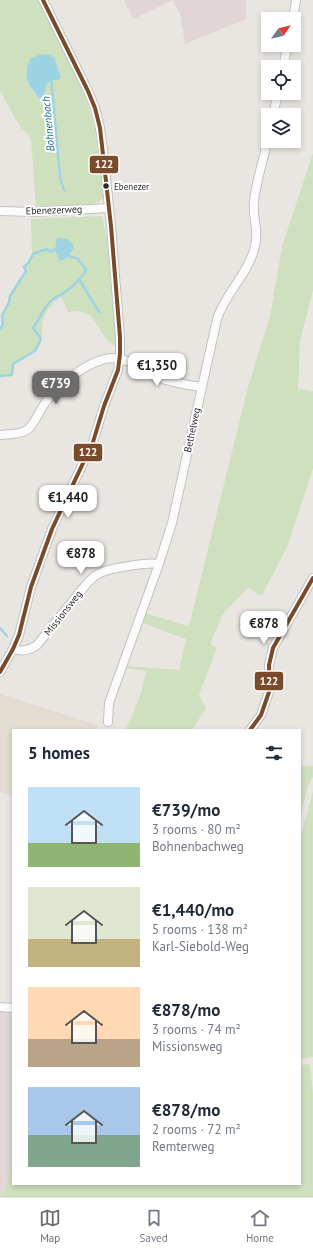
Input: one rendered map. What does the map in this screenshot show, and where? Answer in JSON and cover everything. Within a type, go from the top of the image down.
[{"type":"street","points":[[0,672],[19,635],[31,587],[52,529],[93,442],[104,406],[118,370],[120,360],[120,337],[104,149],[95,108],[43,0]]},
{"type":"street","points":[[294,12],[296,0]]},
{"type":"street","name":"Bethelweg","points":[[108,722],[108,703],[159,564],[172,523],[201,387],[220,310],[250,260],[254,250],[257,232],[254,216],[254,201],[266,148]]},
{"type":"street","name":"Ebenezerweg","points":[[0,211],[33,212],[109,208]]},
{"type":"street","points":[[0,435],[16,434],[27,430],[52,393],[61,384],[82,369],[106,359],[114,358],[129,362],[160,378],[201,387]]},
{"type":"street","name":"Missionsweg","points":[[13,649],[26,651],[37,645],[84,587],[92,578],[101,572],[133,566],[159,564]]},
{"type":"street","points":[[251,729],[261,715],[269,692],[269,665],[274,648],[313,578]]},
{"type":"street","points":[[0,1007],[12,1008]]},
{"type":"shaded area","points":[[124,0],[173,0],[133,19]]},
{"type":"shaded area","points":[[173,0],[246,0],[246,19],[185,44],[180,13]]},
{"type":"shaded area","points":[[0,694],[98,725],[96,729],[12,729],[12,796],[0,792]]},
{"type":"shaded area","points":[[0,1011],[12,1012],[12,1168],[0,1196]]},
{"type":"green space","points":[[0,0],[38,0],[82,90],[89,109],[95,130],[101,169],[103,198],[101,200],[92,205],[36,207],[31,139],[19,125],[0,91]],"holes":[[[50,56],[52,57],[51,80],[46,85],[43,103],[28,85],[25,71]]]},
{"type":"green space","points":[[313,153],[313,290],[300,341],[298,389],[313,391],[313,468],[288,545],[262,595],[257,594],[250,588],[247,589],[223,614],[210,644],[217,648],[199,695],[206,708],[193,729],[126,729],[138,701],[146,671],[125,668],[126,666],[179,670],[186,639],[142,623],[145,613],[189,626],[248,387],[270,316],[282,247]]},
{"type":"green space","points":[[102,216],[106,234],[116,331],[116,347],[108,341],[90,315],[77,311],[68,312],[62,298],[60,297],[45,314],[42,326],[42,339],[39,347],[30,355],[13,364],[12,375],[0,377],[0,329],[3,324],[2,316],[9,302],[10,296],[26,271],[24,267],[32,257],[31,219]],"holes":[[[62,239],[68,239],[72,253],[68,258]]]},
{"type":"green space","points":[[301,766],[313,766],[313,777],[309,783],[301,814]]},
{"type":"green space","points":[[313,791],[313,1057],[301,1059],[301,836]]},
{"type":"green space","points":[[310,1064],[313,1094],[313,1197],[0,1197],[12,1168],[12,1185],[301,1185],[301,1065]]},
{"type":"water","points":[[41,54],[54,57],[61,78],[51,80],[46,85],[43,103],[28,83],[26,73],[30,59]]},
{"type":"water","points":[[57,238],[68,239],[74,246],[69,256],[60,261],[55,250]]},
{"type":"waterway","name":"Bohnenbach","points":[[51,78],[60,177],[64,190]]},
{"type":"waterway","name":"Bohnenbach","points":[[0,329],[3,324],[2,316],[9,302],[10,296],[26,271],[24,267],[29,262],[33,254],[47,249],[51,252],[57,248]]},
{"type":"waterway","name":"Bohnenbach","points":[[0,376],[12,375],[13,364],[35,351],[41,338],[33,328],[45,308],[50,301],[61,295],[75,284],[86,270],[78,259],[69,255]]},
{"type":"waterway","points":[[79,279],[99,312]]},
{"type":"waterway","name":"Bohnenbach","points":[[0,628],[7,636]]},
{"type":"transit line","name":"122","points":[[0,672],[19,635],[31,587],[52,529],[93,442],[104,406],[118,370],[120,354],[111,226],[100,128],[95,108],[88,91],[43,0]]},
{"type":"transit line","name":"122","points":[[251,729],[261,715],[269,692],[269,665],[273,648],[313,578]]},
{"type":"place","name":"Ebenezer","points":[[106,186]]}]
